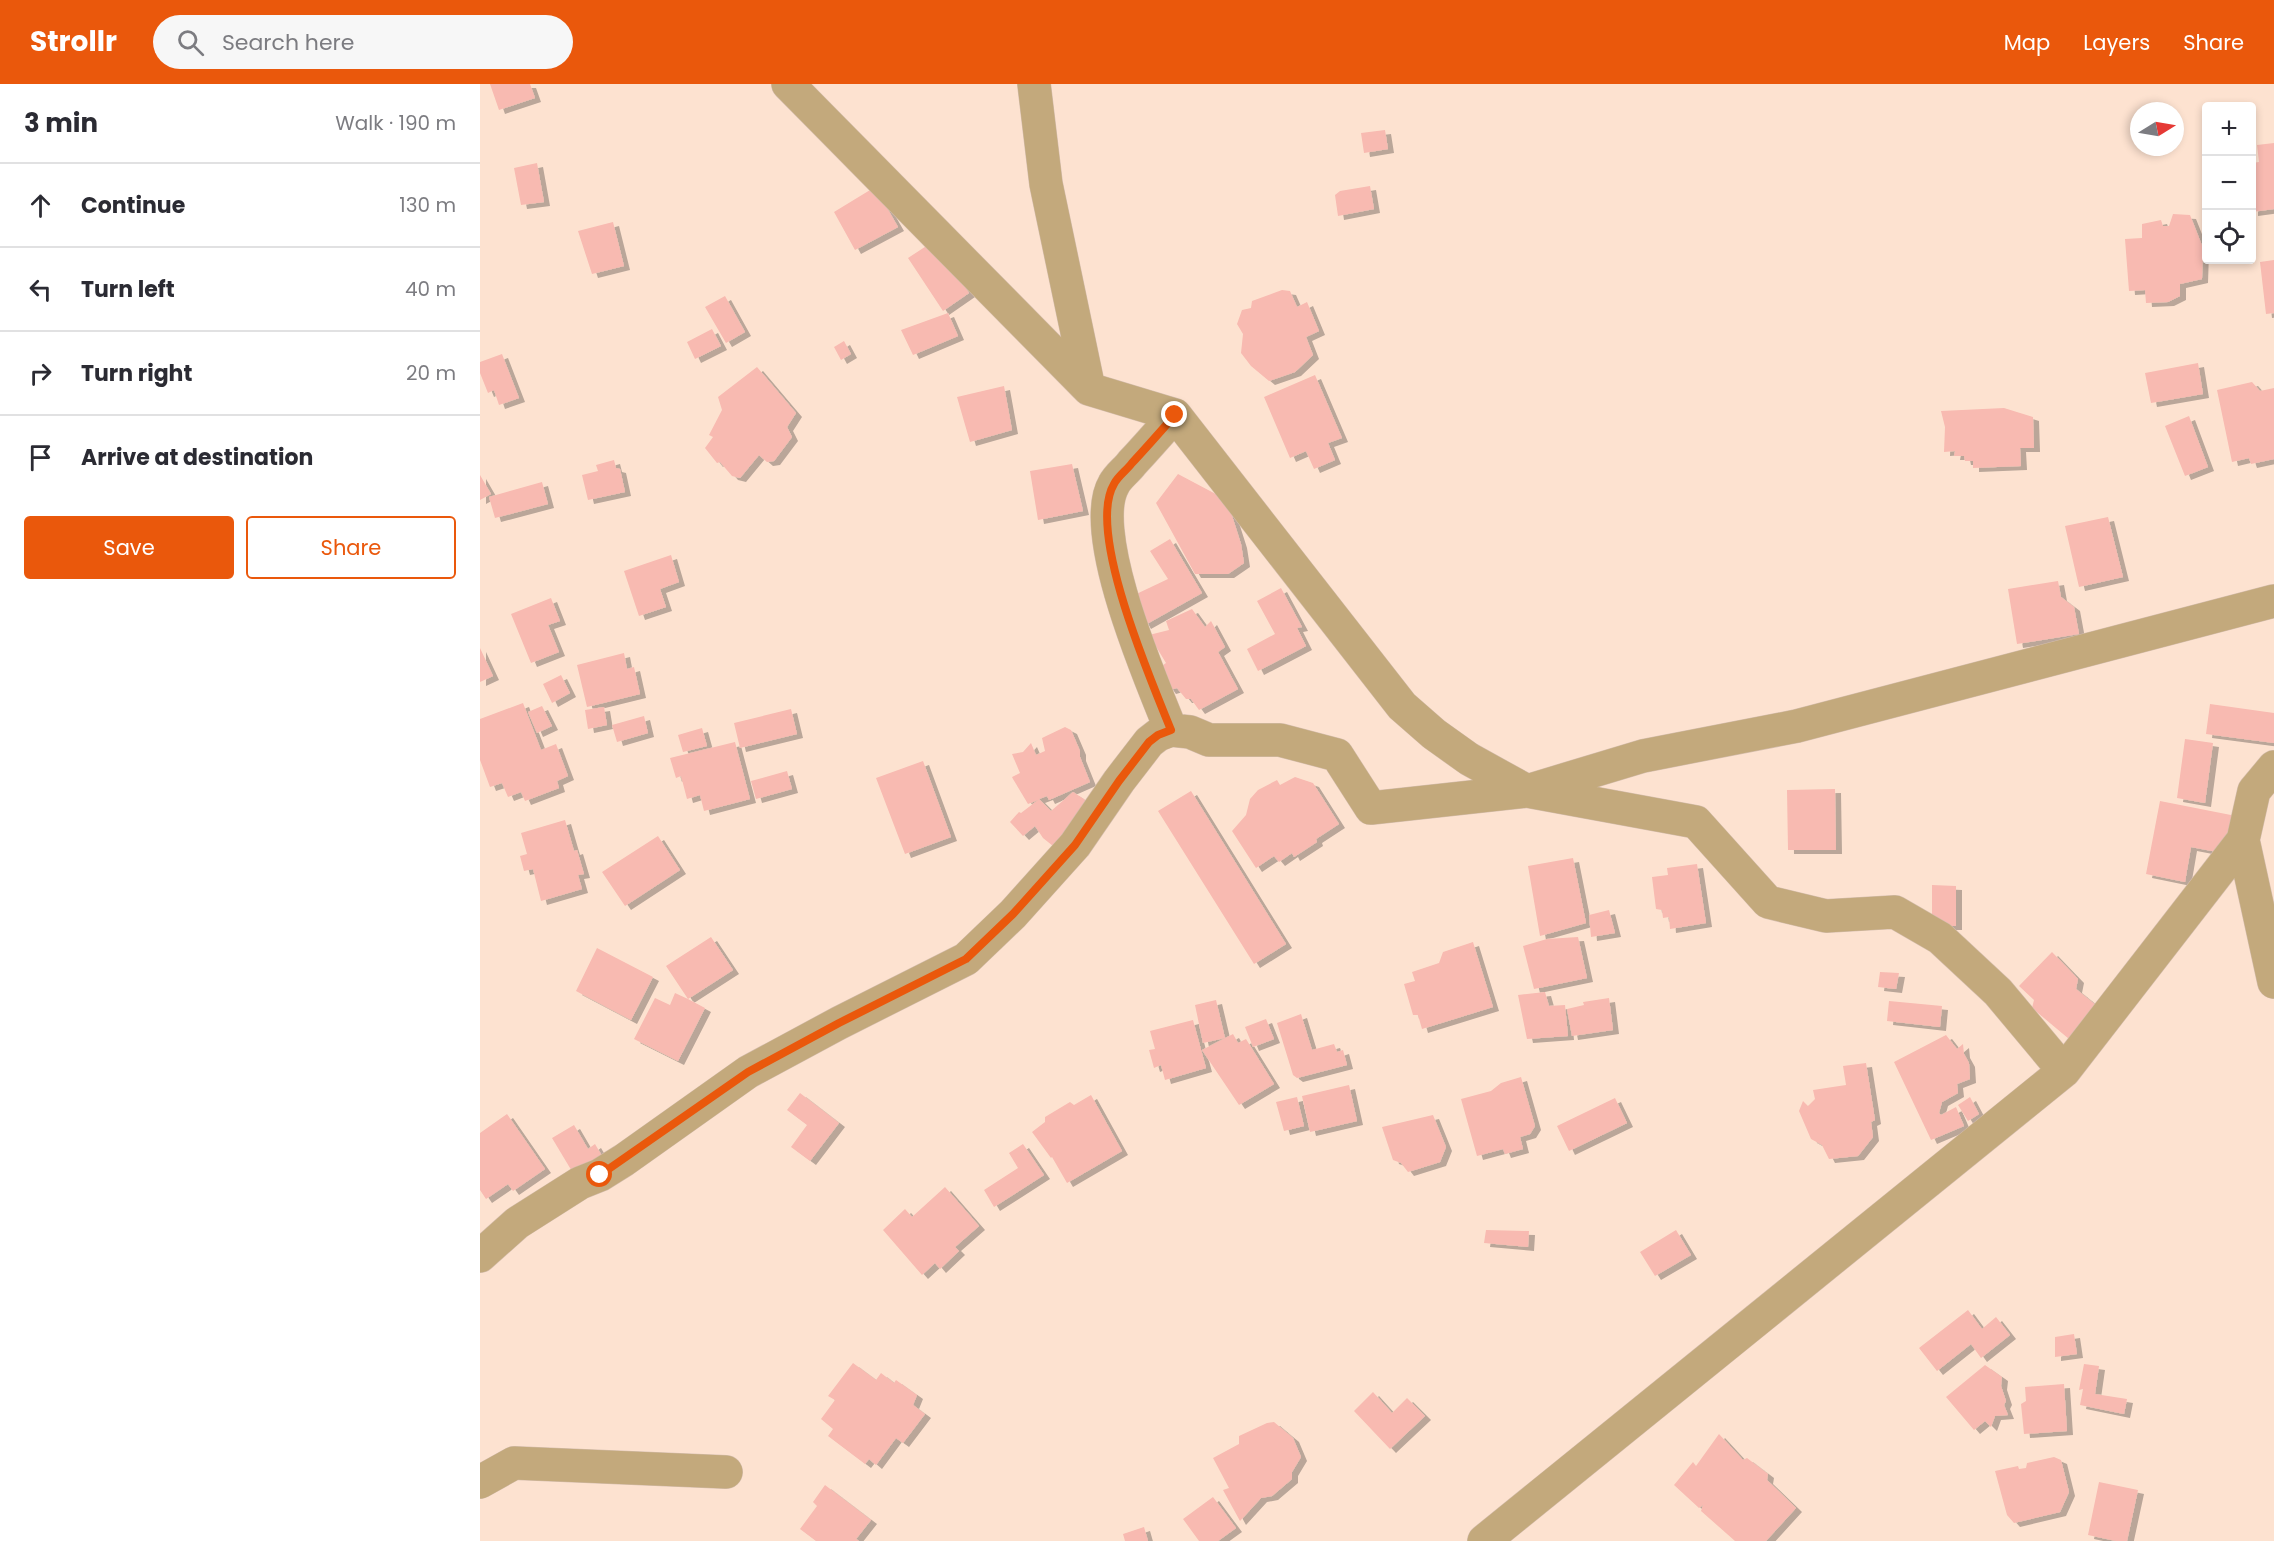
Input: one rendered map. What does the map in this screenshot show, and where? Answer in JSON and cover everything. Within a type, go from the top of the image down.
[{"type":"street","points":[[788,84],[1089,388],[1175,415],[1402,706],[1434,734],[1469,759],[1527,791],[1696,822],[1767,902],[1826,916],[1895,912],[1940,938],[1998,992],[2064,1071]]},
{"type":"street","points":[[1034,84],[1046,184],[1089,388]]},
{"type":"street","points":[[1171,730],[1137,644],[1115,571],[1108,530],[1108,502],[1114,484],[1175,415]]},
{"type":"street","points":[[480,1256],[517,1223],[580,1183],[600,1175],[624,1160],[748,1072],[966,959],[1013,914],[1075,845],[1149,742],[1158,735],[1171,730],[1190,732],[1209,740],[1280,740],[1337,755],[1371,808],[1527,791],[1643,756],[1797,726],[2274,601]]},
{"type":"street","points":[[2274,767],[2254,791],[2243,840],[2274,982]]},
{"type":"street","points":[[1484,1541],[2064,1071],[2243,840]]},
{"type":"street","points":[[480,1482],[514,1463],[726,1472]]},
{"type":"building","points":[[490,84],[530,84],[535,98],[499,110]]},
{"type":"building","points":[[1385,130],[1388,149],[1364,153],[1361,133]]},
{"type":"building","points":[[2274,143],[2274,209],[2256,211],[2256,162],[2259,162],[2257,145]]},
{"type":"building","points":[[537,163],[544,202],[521,205],[514,168]]},
{"type":"building","points":[[1370,186],[1374,209],[1338,216],[1335,195],[1340,191]]},
{"type":"building","points":[[875,187],[898,227],[855,250],[834,212]]},
{"type":"building","points":[[2173,214],[2190,215],[2202,245],[2202,279],[2180,284],[2180,296],[2168,302],[2146,303],[2145,290],[2129,291],[2125,239],[2142,238],[2142,224],[2161,220],[2163,226],[2169,226]]},
{"type":"building","points":[[613,222],[624,266],[592,274],[578,231]]},
{"type":"building","points":[[934,241],[969,293],[943,311],[908,258]]},
{"type":"building","points":[[2274,260],[2274,313],[2266,314],[2260,262]]},
{"type":"building","points":[[1282,290],[1290,291],[1297,307],[1307,302],[1319,331],[1306,337],[1313,355],[1295,372],[1269,381],[1251,366],[1241,353],[1243,334],[1237,324],[1242,310],[1251,308],[1252,301]]},
{"type":"building","points":[[725,296],[745,332],[726,343],[705,307]]},
{"type":"building","points":[[948,313],[958,336],[913,355],[901,330]]},
{"type":"building","points":[[712,329],[721,346],[695,359],[687,342]]},
{"type":"building","points":[[844,341],[851,354],[841,360],[834,347]]},
{"type":"building","points":[[502,354],[519,398],[499,405],[494,390],[488,393],[480,373],[480,362]]},
{"type":"building","points":[[2198,363],[2203,394],[2151,403],[2145,373]]},
{"type":"building","points":[[757,367],[796,413],[787,427],[792,437],[774,461],[767,462],[759,455],[740,478],[732,476],[705,448],[713,437],[709,435],[722,410],[718,397]]},
{"type":"building","points":[[1315,375],[1342,438],[1328,443],[1335,460],[1314,469],[1306,451],[1290,458],[1264,397]]},
{"type":"building","points":[[2252,382],[2260,391],[2274,388],[2274,459],[2251,464],[2249,458],[2232,462],[2217,390]]},
{"type":"building","points":[[1004,386],[1012,430],[970,442],[957,397]]},
{"type":"building","points":[[2004,408],[2033,417],[2034,448],[2020,448],[2021,466],[1973,468],[1973,461],[1965,461],[1964,456],[1954,456],[1955,451],[1944,452],[1945,427],[1941,411]]},
{"type":"building","points":[[2189,416],[2208,467],[2185,476],[2165,426]]},
{"type":"building","points":[[614,460],[616,468],[620,469],[625,492],[588,500],[582,475],[598,471],[596,465]]},
{"type":"building","points":[[1072,464],[1083,511],[1038,520],[1030,471]]},
{"type":"building","points":[[1178,474],[1227,500],[1241,544],[1244,563],[1228,574],[1195,574],[1156,503]]},
{"type":"building","points":[[480,475],[491,494],[480,500]]},
{"type":"building","points":[[542,482],[548,504],[495,518],[489,497]]},
{"type":"building","points":[[2108,517],[2123,577],[2079,587],[2065,526]]},
{"type":"building","points":[[1170,539],[1202,593],[1145,625],[1130,597],[1168,579],[1150,551]]},
{"type":"building","points":[[671,555],[679,582],[660,589],[666,607],[639,616],[624,571]]},
{"type":"building","points":[[2058,581],[2061,597],[2074,607],[2079,634],[2017,644],[2008,589]]},
{"type":"building","points":[[1281,588],[1302,627],[1297,628],[1306,646],[1258,671],[1247,649],[1275,634],[1257,601]]},
{"type":"building","points":[[551,598],[560,621],[548,625],[559,652],[531,663],[511,614]]},
{"type":"building","points":[[1192,609],[1205,627],[1211,621],[1225,647],[1218,652],[1238,689],[1199,710],[1191,699],[1186,699],[1177,688],[1170,690],[1156,670],[1166,663],[1149,635],[1169,630],[1166,621]]},
{"type":"building","points":[[480,648],[493,676],[480,682]]},
{"type":"building","points":[[624,653],[627,669],[634,667],[640,694],[587,707],[577,665]]},
{"type":"building","points":[[561,675],[570,693],[552,703],[543,684]]},
{"type":"building","points":[[523,703],[541,750],[556,744],[568,776],[557,781],[559,788],[525,801],[521,792],[508,797],[502,783],[490,787],[480,760],[480,719]]},
{"type":"building","points":[[2210,704],[2274,713],[2274,743],[2206,734]]},
{"type":"building","points":[[542,706],[552,726],[537,733],[528,712]]},
{"type":"building","points":[[604,707],[607,725],[588,729],[585,710]]},
{"type":"building","points":[[791,709],[797,734],[740,748],[734,723]]},
{"type":"building","points":[[644,716],[648,733],[617,742],[612,725]]},
{"type":"building","points":[[1065,727],[1071,730],[1090,782],[1049,800],[1047,796],[1039,799],[1051,811],[1073,792],[1084,799],[1092,810],[1053,846],[1043,838],[1035,826],[1023,836],[1010,822],[1019,812],[1021,813],[1038,800],[1028,804],[1013,779],[1012,777],[1020,773],[1012,754],[1023,752],[1031,743],[1036,755],[1045,751],[1042,738]]},
{"type":"building","points":[[702,728],[707,746],[683,752],[678,735]]},
{"type":"building","points":[[2185,739],[2213,743],[2205,803],[2177,798]]},
{"type":"building","points":[[735,742],[750,799],[704,811],[700,795],[687,799],[681,776],[676,778],[670,758]]},
{"type":"building","points":[[923,761],[951,837],[905,854],[876,778]]},
{"type":"building","points":[[787,771],[792,789],[756,799],[751,781]]},
{"type":"building","points":[[1295,777],[1313,783],[1339,824],[1294,857],[1292,853],[1279,862],[1274,856],[1256,868],[1232,831],[1246,815],[1250,799],[1258,790],[1277,780],[1280,785]]},
{"type":"building","points":[[1835,789],[1836,850],[1788,850],[1787,790]]},
{"type":"building","points":[[1191,791],[1286,944],[1254,964],[1158,811]]},
{"type":"building","points":[[2160,801],[2236,816],[2231,840],[2217,852],[2191,847],[2185,882],[2146,874]]},
{"type":"building","points":[[565,820],[584,874],[578,875],[582,889],[541,901],[533,869],[524,871],[520,856],[527,854],[521,833]]},
{"type":"building","points":[[658,836],[680,870],[625,906],[602,872]]},
{"type":"building","points":[[1573,858],[1586,923],[1540,936],[1528,866]]},
{"type":"building","points":[[1697,864],[1706,923],[1670,929],[1669,917],[1663,918],[1662,910],[1656,909],[1652,877],[1668,875],[1667,868]]},
{"type":"building","points":[[1932,885],[1956,886],[1956,926],[1932,926]]},
{"type":"building","points":[[1609,910],[1615,933],[1591,937],[1589,915]]},
{"type":"building","points":[[711,937],[733,970],[688,999],[666,966]]},
{"type":"building","points":[[1578,937],[1587,978],[1534,989],[1523,946],[1547,939]]},
{"type":"building","points":[[1473,942],[1493,1007],[1422,1029],[1418,1015],[1413,1015],[1404,984],[1415,981],[1412,972],[1439,963],[1443,952]]},
{"type":"building","points":[[597,948],[653,977],[631,1020],[576,991]]},
{"type":"building","points":[[2052,952],[2078,979],[2076,989],[2097,1006],[2069,1039],[2032,1008],[2034,1000],[2019,986]]},
{"type":"building","points":[[1880,972],[1899,973],[1896,989],[1878,987]]},
{"type":"building","points":[[1545,992],[1549,1006],[1565,1005],[1568,1036],[1527,1039],[1518,995]]},
{"type":"building","points":[[675,993],[705,1008],[678,1061],[634,1039],[655,998],[670,1005]]},
{"type":"building","points":[[1609,998],[1613,1030],[1572,1036],[1567,1009],[1584,1005],[1583,1002]]},
{"type":"building","points":[[1216,1000],[1225,1038],[1203,1043],[1195,1005]]},
{"type":"building","points":[[1889,1001],[1942,1006],[1940,1027],[1887,1021]]},
{"type":"building","points":[[1301,1014],[1312,1050],[1334,1044],[1337,1052],[1343,1050],[1347,1065],[1297,1078],[1293,1075],[1277,1023]]},
{"type":"building","points":[[1266,1019],[1274,1039],[1253,1047],[1245,1027]]},
{"type":"building","points":[[1193,1020],[1206,1068],[1165,1080],[1161,1065],[1154,1068],[1149,1050],[1155,1049],[1150,1031]]},
{"type":"building","points":[[1233,1034],[1238,1043],[1246,1039],[1274,1084],[1239,1105],[1202,1050]]},
{"type":"building","points":[[1946,1035],[1957,1049],[1963,1044],[1964,1054],[1969,1063],[1970,1079],[1957,1084],[1958,1093],[1942,1102],[1939,1113],[1941,1115],[1956,1107],[1964,1126],[1931,1140],[1894,1062]]},
{"type":"building","points":[[1866,1063],[1875,1120],[1871,1122],[1873,1137],[1858,1156],[1829,1159],[1822,1145],[1811,1139],[1799,1111],[1803,1101],[1808,1106],[1815,1099],[1813,1090],[1846,1085],[1843,1066]]},
{"type":"building","points":[[1521,1077],[1535,1126],[1530,1134],[1520,1137],[1523,1149],[1505,1154],[1503,1149],[1477,1156],[1461,1099],[1491,1091],[1501,1083]]},
{"type":"building","points":[[1349,1085],[1357,1121],[1310,1132],[1302,1096]]},
{"type":"building","points":[[800,1093],[839,1123],[810,1161],[791,1147],[807,1125],[787,1110]]},
{"type":"building","points":[[1091,1095],[1122,1151],[1067,1183],[1052,1157],[1032,1132],[1045,1122],[1045,1117],[1070,1102],[1074,1105]]},
{"type":"building","points":[[1297,1097],[1304,1126],[1284,1131],[1276,1102]]},
{"type":"building","points":[[1970,1097],[1979,1114],[1968,1121],[1958,1105]]},
{"type":"building","points":[[1615,1098],[1627,1123],[1569,1151],[1557,1126]]},
{"type":"building","points":[[507,1114],[545,1169],[513,1191],[508,1184],[486,1199],[480,1190],[480,1133]]},
{"type":"building","points":[[1433,1115],[1446,1147],[1440,1162],[1408,1172],[1401,1163],[1393,1160],[1382,1127]]},
{"type":"building","points":[[574,1125],[588,1149],[595,1144],[605,1161],[576,1178],[552,1138]]},
{"type":"building","points":[[1023,1144],[1044,1175],[994,1207],[984,1190],[1018,1168],[1009,1153]]},
{"type":"building","points":[[945,1187],[979,1226],[955,1247],[959,1251],[940,1269],[935,1263],[922,1275],[883,1230],[905,1209],[912,1217]]},
{"type":"building","points":[[1486,1230],[1529,1231],[1528,1247],[1484,1243]]},
{"type":"building","points":[[1676,1230],[1691,1255],[1655,1276],[1640,1252]]},
{"type":"building","points":[[1968,1310],[1982,1329],[1996,1317],[2010,1335],[1981,1358],[1971,1344],[1937,1371],[1919,1348]]},
{"type":"building","points":[[2074,1334],[2077,1354],[2055,1357],[2055,1337]]},
{"type":"building","points":[[853,1363],[876,1380],[881,1373],[894,1383],[896,1380],[917,1395],[913,1405],[925,1414],[903,1443],[896,1438],[876,1465],[869,1459],[865,1464],[828,1436],[833,1429],[821,1419],[835,1400],[828,1396]]},
{"type":"building","points":[[2084,1364],[2099,1366],[2095,1394],[2127,1399],[2124,1414],[2080,1405],[2083,1389],[2079,1390]]},
{"type":"building","points":[[1985,1365],[2002,1377],[2001,1386],[2006,1401],[2004,1405],[2008,1415],[1995,1416],[1991,1427],[1985,1421],[1974,1430],[1946,1397]]},
{"type":"building","points":[[2064,1384],[2067,1431],[2024,1434],[2021,1404],[2026,1401],[2025,1387]]},
{"type":"building","points":[[1373,1392],[1392,1413],[1407,1398],[1425,1416],[1390,1449],[1354,1411]]},
{"type":"building","points":[[1274,1422],[1293,1438],[1301,1457],[1292,1472],[1292,1479],[1272,1496],[1261,1498],[1240,1521],[1223,1490],[1229,1488],[1213,1458],[1239,1444],[1239,1436]]},
{"type":"building","points":[[1719,1434],[1743,1460],[1747,1458],[1768,1474],[1767,1480],[1796,1508],[1766,1541],[1735,1541],[1701,1511],[1703,1505],[1699,1508],[1674,1485],[1693,1462],[1696,1466]]},
{"type":"building","points":[[2054,1457],[2061,1460],[2069,1492],[2060,1512],[2014,1523],[2007,1515],[1995,1471],[2018,1466],[2019,1469],[2026,1468],[2027,1463]]},
{"type":"building","points":[[2099,1482],[2138,1490],[2127,1541],[2088,1535]]},
{"type":"building","points":[[825,1485],[871,1520],[856,1539],[859,1541],[816,1541],[800,1529],[817,1506],[813,1502]]},
{"type":"building","points":[[1213,1497],[1236,1528],[1218,1541],[1199,1541],[1183,1519]]},
{"type":"building","points":[[1144,1527],[1148,1541],[1125,1541],[1123,1534]]},
{"type":"route","points":[[600,1175],[748,1072],[966,959],[1013,914],[1075,845],[1149,742],[1158,735],[1171,730],[1137,644],[1115,571],[1108,530],[1108,502],[1114,484],[1175,415]]}]
